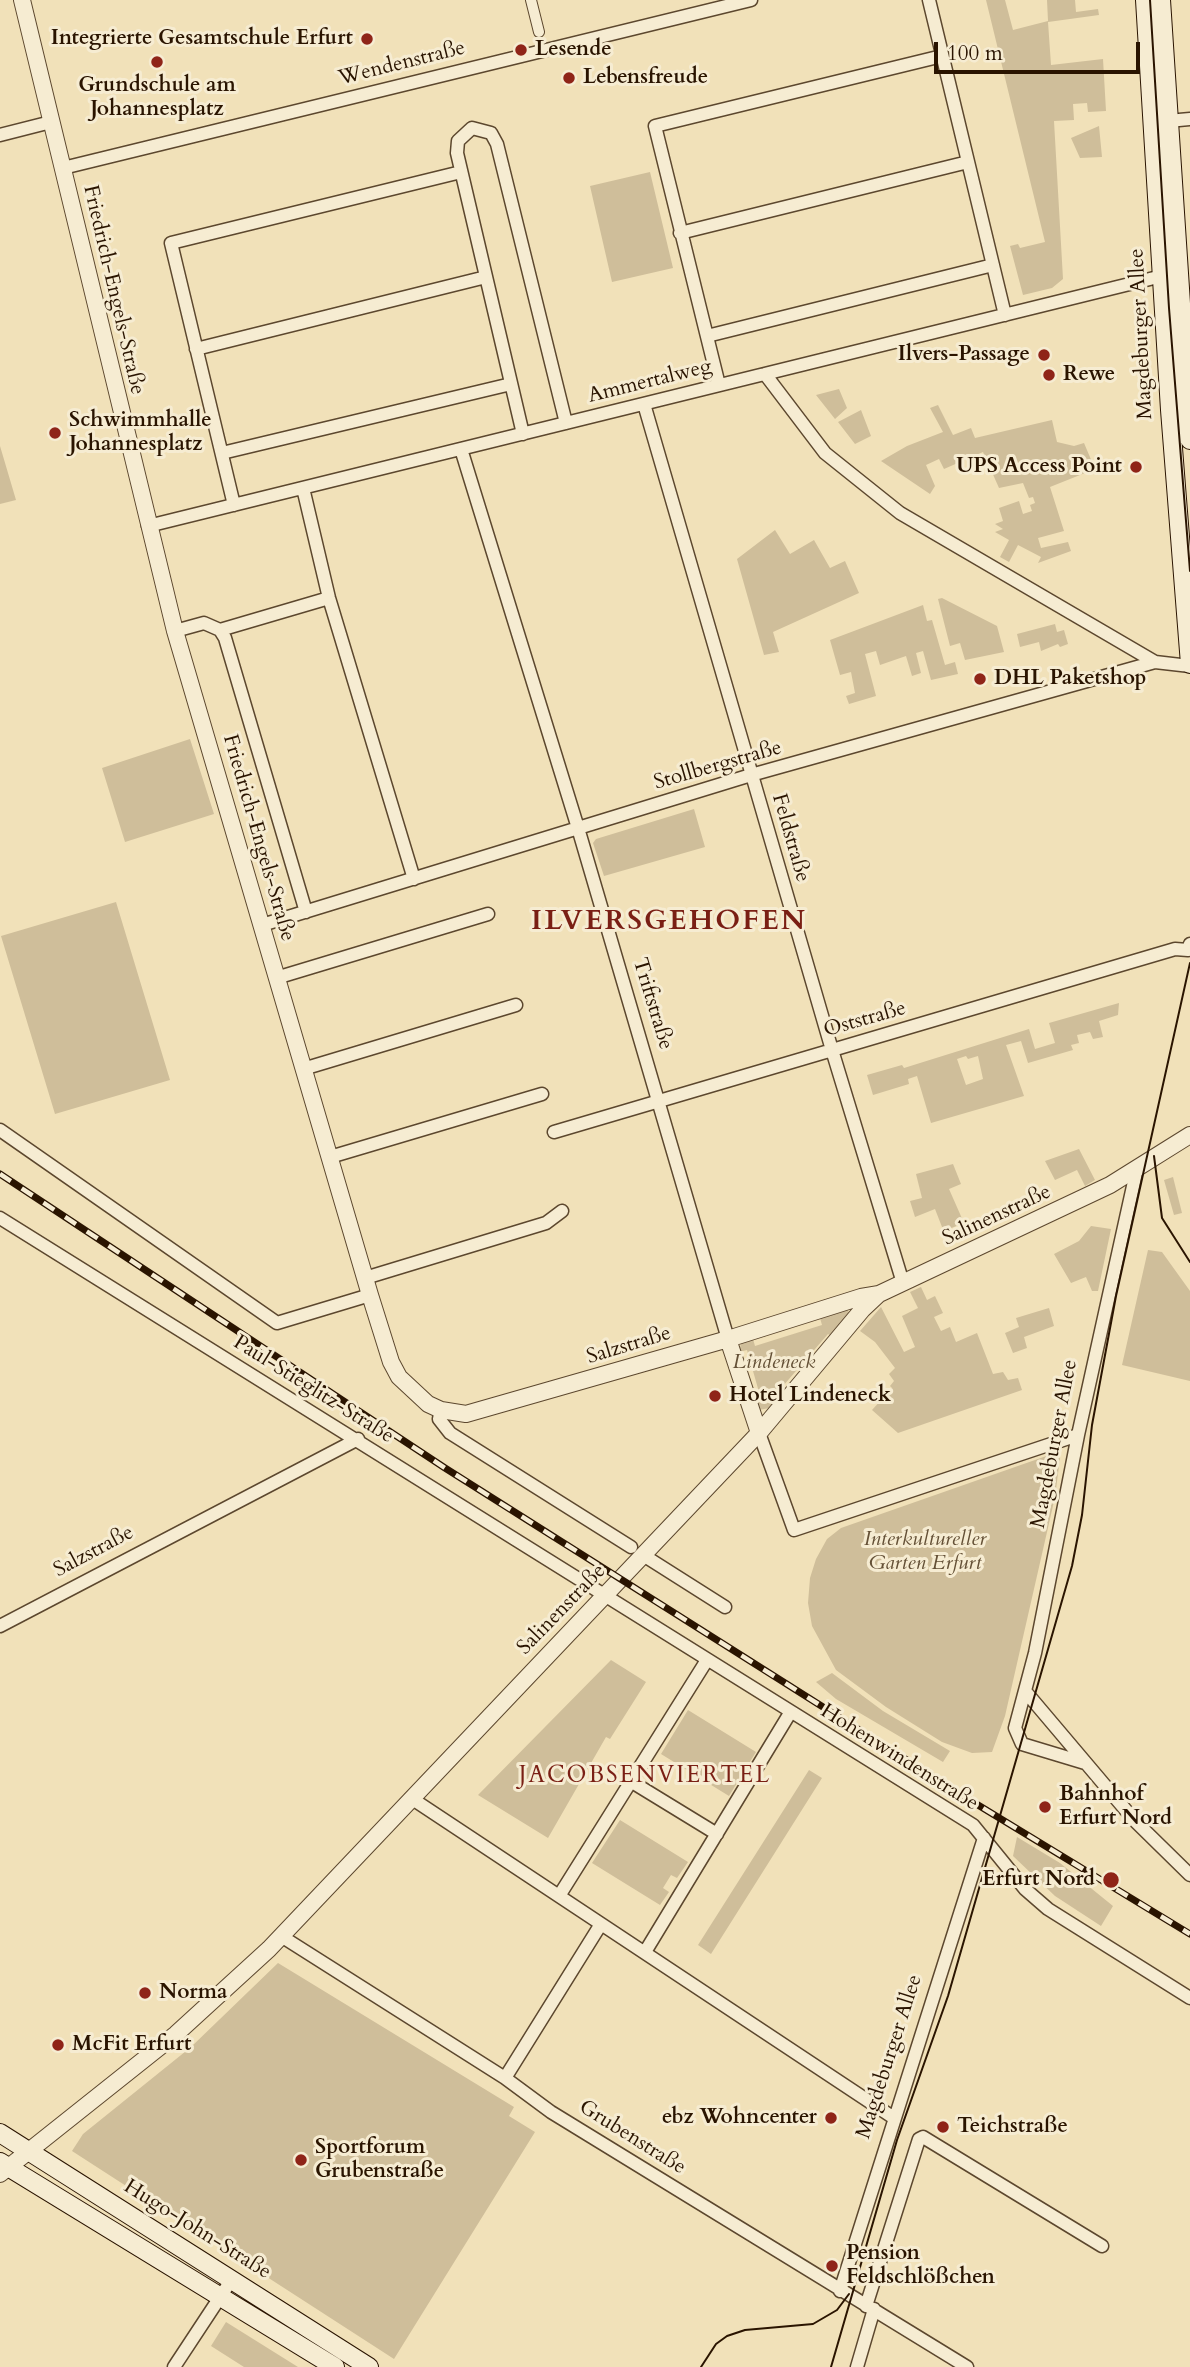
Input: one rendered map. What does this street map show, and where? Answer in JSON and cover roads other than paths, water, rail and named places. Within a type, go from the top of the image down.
[{"type":"main road","name":"Magdeburger Allee","points":[[1145,0],[1190,665]]},
{"type":"main road","name":"Magdeburger Allee","points":[[1161,0],[1168,121],[1184,286],[1190,440]]},
{"type":"main road","name":"Hugo-John-Straße","points":[[0,2133],[369,2367]]},
{"type":"main road","name":"Hugo-John-Straße","points":[[3,2167],[335,2367]]},
{"type":"street","name":"Friedrich-Engels-Straße","points":[[22,0],[175,631],[370,1295],[391,1362],[399,1377]]},
{"type":"street","points":[[531,0],[539,32]]},
{"type":"street","name":"Wendenstraße","points":[[63,168],[751,0]]},
{"type":"street","points":[[929,0],[1005,314]]},
{"type":"street","points":[[719,385],[655,126],[942,56]]},
{"type":"street","points":[[1168,121],[1190,119]]},
{"type":"street","points":[[0,135],[51,122]]},
{"type":"street","points":[[523,433],[456,147],[461,135],[472,128],[491,133],[497,144],[566,423]]},
{"type":"street","points":[[680,233],[968,162]]},
{"type":"street","points":[[233,505],[171,243],[461,172]]},
{"type":"street","points":[[707,336],[993,265]]},
{"type":"street","name":"Ammertalweg","points":[[148,526],[1162,276]]},
{"type":"street","points":[[196,349],[486,277]]},
{"type":"street","points":[[765,374],[825,453],[889,505],[1155,662]]},
{"type":"street","points":[[222,453],[512,384]]},
{"type":"street","name":"Feldstraße","points":[[643,404],[903,1283]]},
{"type":"street","name":"Triftstraße","points":[[461,449],[578,828],[728,1339],[794,1530],[1078,1435]]},
{"type":"street","points":[[303,488],[329,598],[414,879]]},
{"type":"street","points":[[175,631],[204,623],[220,629],[329,598]]},
{"type":"street","name":"Friedrich-Engels-Straße","points":[[220,629],[306,912]]},
{"type":"street","name":"Stollbergstraße","points":[[261,925],[751,775],[1155,662],[1190,665]]},
{"type":"street","points":[[276,978],[488,914]]},
{"type":"street","name":"Oststraße","points":[[554,1132],[1189,947]]},
{"type":"street","points":[[303,1069],[516,1005]]},
{"type":"street","points":[[330,1157],[542,1094]]},
{"type":"street","points":[[0,1130],[277,1323],[370,1295]]},
{"type":"street","name":"Salinenstraße","points":[[3,2167],[29,2150],[176,2034],[281,1936],[604,1596],[637,1551],[759,1433],[862,1310],[880,1294],[1025,1227],[1138,1168],[1190,1135]]},
{"type":"street","name":"Magdeburger Allee","points":[[1085,1763],[1022,1744],[1015,1728],[1068,1498],[1078,1435],[1138,1168]]},
{"type":"street","points":[[365,1278],[546,1223],[562,1211]]},
{"type":"street","name":"Paul-Stieglitz-Straße","points":[[0,1218],[604,1596]]},
{"type":"street","name":"Salzstraße","points":[[399,1377],[416,1396],[441,1410],[466,1414],[728,1339],[861,1297],[880,1294]]},
{"type":"street","points":[[441,1410],[439,1419],[450,1433],[725,1607]]},
{"type":"street","name":"Salzstraße","points":[[0,1626],[358,1440]]},
{"type":"street","name":"Hohenwindenstraße","points":[[604,1596],[973,1825],[1025,1889],[1048,1909],[1190,1998]]},
{"type":"street","points":[[559,1896],[706,1660]]},
{"type":"street","points":[[1025,1691],[1135,1821],[1190,1875]]},
{"type":"street","points":[[645,1952],[790,1713]]},
{"type":"street","points":[[632,1782],[717,1834]]},
{"type":"street","points":[[411,1798],[894,2118]]},
{"type":"street","name":"Magdeburger Allee","points":[[839,2291],[984,1838]]},
{"type":"street","points":[[505,2078],[601,1924]]},
{"type":"street","name":"Grubenstraße","points":[[281,1936],[505,2078],[551,2112],[967,2367]]},
{"type":"street","points":[[856,2367],[870,2308],[919,2139],[923,2137],[1102,2246]]},
{"type":"street","points":[[174,2367],[232,2279]]},
{"type":"tram line","points":[[1150,0],[1169,308],[1190,571]]},
{"type":"tram line","points":[[831,2367],[897,2140],[948,1996],[1072,1566],[1082,1515],[1092,1425],[1116,1296],[1190,963]]},
{"type":"tram line","points":[[1154,1156],[1162,1218],[1190,1262]]},
{"type":"tram line","points":[[701,2367],[716,2344],[727,2336],[745,2330],[813,2324],[837,2310],[849,2294]]},
{"type":"railway","points":[[0,1174],[445,1468],[978,1805],[1190,1934]]},
{"type":"place","name":"Integrierte Gesamtschule Erfurt","points":[[367,39]]},
{"type":"place","name":"Lesende","points":[[521,50]]},
{"type":"place","name":"Grundschule am Johannesplatz","points":[[157,62]]},
{"type":"place","name":"Lebensfreude","points":[[569,78]]},
{"type":"place","name":"Ilvers-Passage","points":[[1044,355]]},
{"type":"place","name":"Rewe","points":[[1049,375]]},
{"type":"place","name":"Schwimmhalle Johannesplatz","points":[[55,433]]},
{"type":"place","name":"UPS Access Point","points":[[1136,467]]},
{"type":"place","name":"DHL Paketshop","points":[[980,679]]},
{"type":"place","name":"Hotel Lindeneck","points":[[715,1396]]},
{"type":"place","name":"Bahnhof Erfurt Nord","points":[[1045,1807]]},
{"type":"place","name":"Erfurt Nord","points":[[1111,1880]]},
{"type":"place","name":"Norma","points":[[145,1993]]},
{"type":"place","name":"McFit Erfurt","points":[[58,2045]]},
{"type":"place","name":"ebz Wohncenter","points":[[831,2118]]},
{"type":"place","name":"Teichstraße","points":[[943,2127]]},
{"type":"place","name":"Sportforum Grubenstraße","points":[[301,2160]]},
{"type":"place","name":"Pension Feldschlößchen","points":[[832,2266]]},
{"type":"district","name":"ILVERSGEHOFEN","points":[[669,923]]},
{"type":"district","name":"JACOBSENVIERTEL","points":[[645,1777]]},
{"type":"park label","name":"Lindeneck","points":[[774,1363]]},
{"type":"park label","name":"Interkultureller Garten Erfurt","points":[[925,1552]]}]
